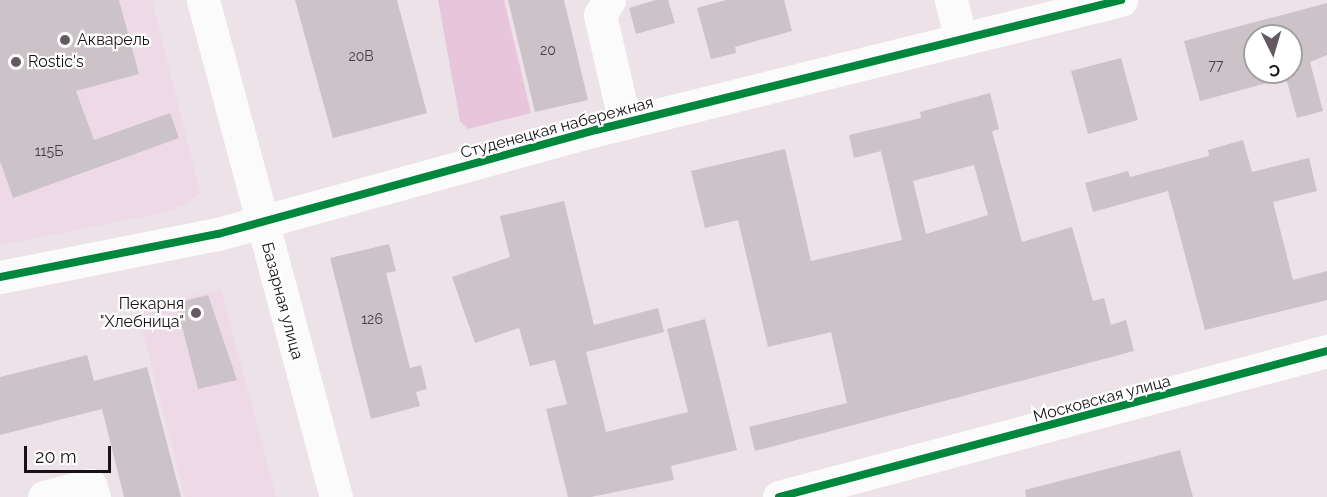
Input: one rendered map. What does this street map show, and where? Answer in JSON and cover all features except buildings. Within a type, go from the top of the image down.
[{"type":"street","name":"Базарная улица","points":[[203,0],[260,224],[336,497]]},
{"type":"street","points":[[609,0],[600,15],[625,123]]},
{"type":"street","points":[[951,0],[962,40]]},
{"type":"street","name":"Студенецкая набережная","points":[[0,277],[260,224],[625,123],[962,40],[1022,12],[1121,0]]},
{"type":"street","name":"Московская улица","points":[[779,497],[1327,351]]},
{"type":"street","points":[[44,497],[90,485],[94,497]]},
{"type":"shaded area","points":[[0,0],[152,0],[200,193],[187,204],[165,212],[0,245]]},
{"type":"shaded area","points":[[438,0],[504,0],[531,113],[468,129],[460,121]]},
{"type":"shaded area","points":[[221,289],[276,497],[185,497],[137,310]]},
{"type":"cycle path","points":[[0,277],[218,234],[596,130],[1121,0]]},
{"type":"cycle path","points":[[779,497],[1327,351]]},
{"type":"place","name":"Акварель","points":[[65,40]]},
{"type":"place","name":"Rostic's","points":[[16,62]]},
{"type":"place","name":"Пекарня \"Хлебница\"","points":[[196,313]]}]
